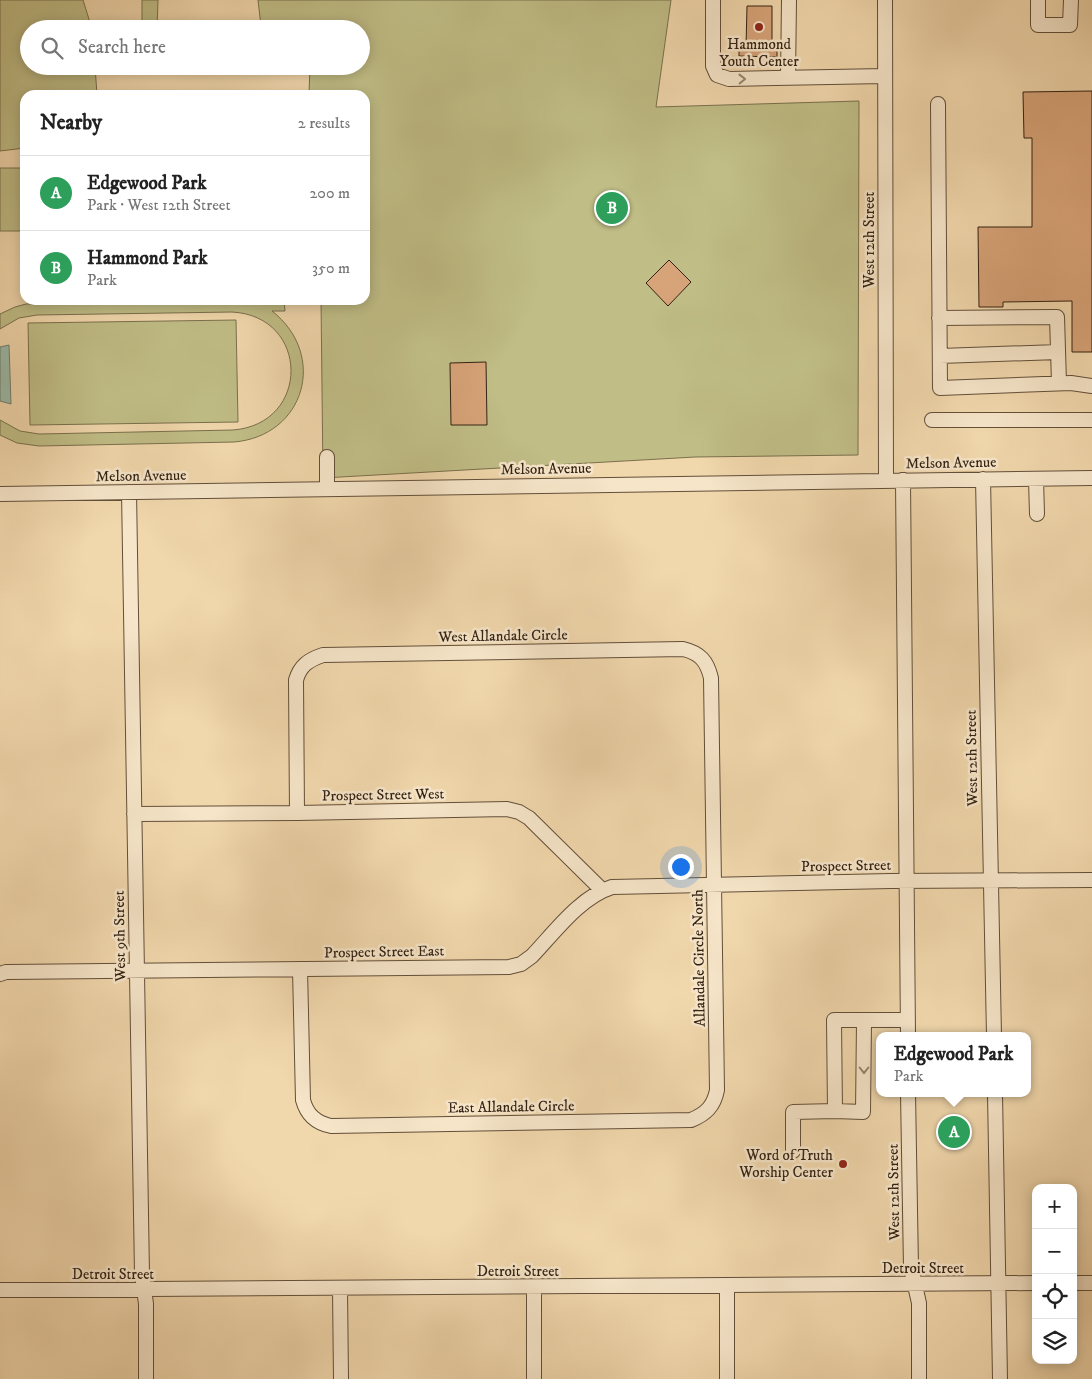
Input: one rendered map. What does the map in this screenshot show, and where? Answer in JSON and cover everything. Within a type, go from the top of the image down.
[{"type":"street","points":[[713,0],[713,66],[717,74],[729,79],[885,76]]},
{"type":"street","points":[[788,78],[789,0]]},
{"type":"street","name":"West 12th Street","points":[[885,0],[886,480]]},
{"type":"street","points":[[1038,0],[1038,25],[1070,25],[1071,0]]},
{"type":"street","points":[[938,104],[940,388],[1059,383],[1092,386]]},
{"type":"street","points":[[939,318],[1057,316],[1059,383]]},
{"type":"street","points":[[940,356],[1058,352]]},
{"type":"street","points":[[932,420],[1092,420]]},
{"type":"street","points":[[327,457],[328,489]]},
{"type":"street","name":"Melson Avenue","points":[[0,494],[1092,478]]},
{"type":"street","name":"West 12th Street","points":[[983,479],[994,1032]]},
{"type":"street","points":[[1036,479],[1037,514]]},
{"type":"street","points":[[903,480],[908,1032]]},
{"type":"street","name":"West 9th Street","points":[[129,492],[142,1274],[145,1290],[146,1379]]},
{"type":"street","name":"West Allandale Circle","points":[[297,813],[296,680],[299,670],[313,658],[323,655],[683,649],[702,658]]},
{"type":"street","name":"Allandale Circle North","points":[[702,658],[708,667],[711,678],[717,1090],[715,1100],[710,1109]]},
{"type":"street","name":"Prospect Street West","points":[[134,814],[506,809],[519,812],[529,818],[602,890]]},
{"type":"street","name":"Prospect Street","points":[[602,890],[620,886],[714,884],[1092,880]]},
{"type":"street","name":"Prospect Street East","points":[[137,972],[510,967],[521,964],[532,956],[577,908],[602,890]]},
{"type":"street","name":"East Allandale Circle","points":[[300,969],[302,1100],[306,1111],[320,1124],[331,1126],[691,1120],[702,1116],[710,1109]]},
{"type":"street","points":[[0,974],[6,972],[137,972]]},
{"type":"street","points":[[835,1111],[834,1020],[907,1020]]},
{"type":"street","points":[[792,1151],[793,1112],[863,1112],[864,1021]]},
{"type":"street","name":"West 12th Street","points":[[908,1097],[911,1268],[919,1303],[919,1379]]},
{"type":"street","points":[[995,1097],[1000,1379]]},
{"type":"street","points":[[1077,1283],[1092,1283]]},
{"type":"street","name":"Detroit Street","points":[[0,1290],[1032,1284]]},
{"type":"street","points":[[727,1286],[728,1379]]},
{"type":"street","points":[[534,1287],[534,1379]]},
{"type":"street","points":[[340,1289],[341,1379]]},
{"type":"shaded area","points":[[0,0],[83,0],[89,20],[20,20],[20,75],[96,75],[97,90],[20,90],[20,149],[0,151]]},
{"type":"shaded area","points":[[142,0],[158,0],[157,20],[142,20]]},
{"type":"shaded area","points":[[258,0],[671,0],[656,107],[859,101],[858,455],[695,457],[323,478],[321,305],[370,305],[370,90],[309,90],[310,75],[370,75],[370,20],[260,20]]},
{"type":"shaded area","points":[[0,168],[20,168],[20,231],[0,231]]},
{"type":"shaded area","points":[[22,305],[284,305],[285,311],[272,311],[289,329],[300,349],[303,370],[301,391],[292,410],[278,425],[258,436],[234,442],[39,446],[17,443],[0,435],[0,420],[20,431],[39,434],[233,430],[259,423],[277,410],[288,391],[291,370],[287,350],[276,331],[258,318],[232,312],[37,315],[19,318],[0,329],[0,314]]},
{"type":"shaded area","points":[[236,320],[238,422],[30,425],[28,323]]},
{"type":"shaded area","points":[[9,345],[11,404],[0,401],[0,347]]},
{"type":"building","name":"Hammond Youth Center","points":[[747,6],[772,6],[772,47],[777,47],[777,57],[739,56],[739,47],[746,47]]},
{"type":"building","points":[[1092,91],[1092,352],[1072,352],[1072,301],[1003,302],[1003,307],[979,307],[978,227],[1032,227],[1032,138],[1024,138],[1023,92]]},
{"type":"building","points":[[669,260],[691,282],[668,306],[646,283]]},
{"type":"building","points":[[486,362],[487,425],[451,425],[450,363]]},
{"type":"place","name":"Hammond Youth Center","points":[[759,27]]},
{"type":"place","name":"Hammond Park","points":[[612,208]]},
{"type":"place","name":"Edgewood Park","points":[[954,1132]]},
{"type":"place","name":"Word of Truth Worship Center","points":[[843,1164]]}]
